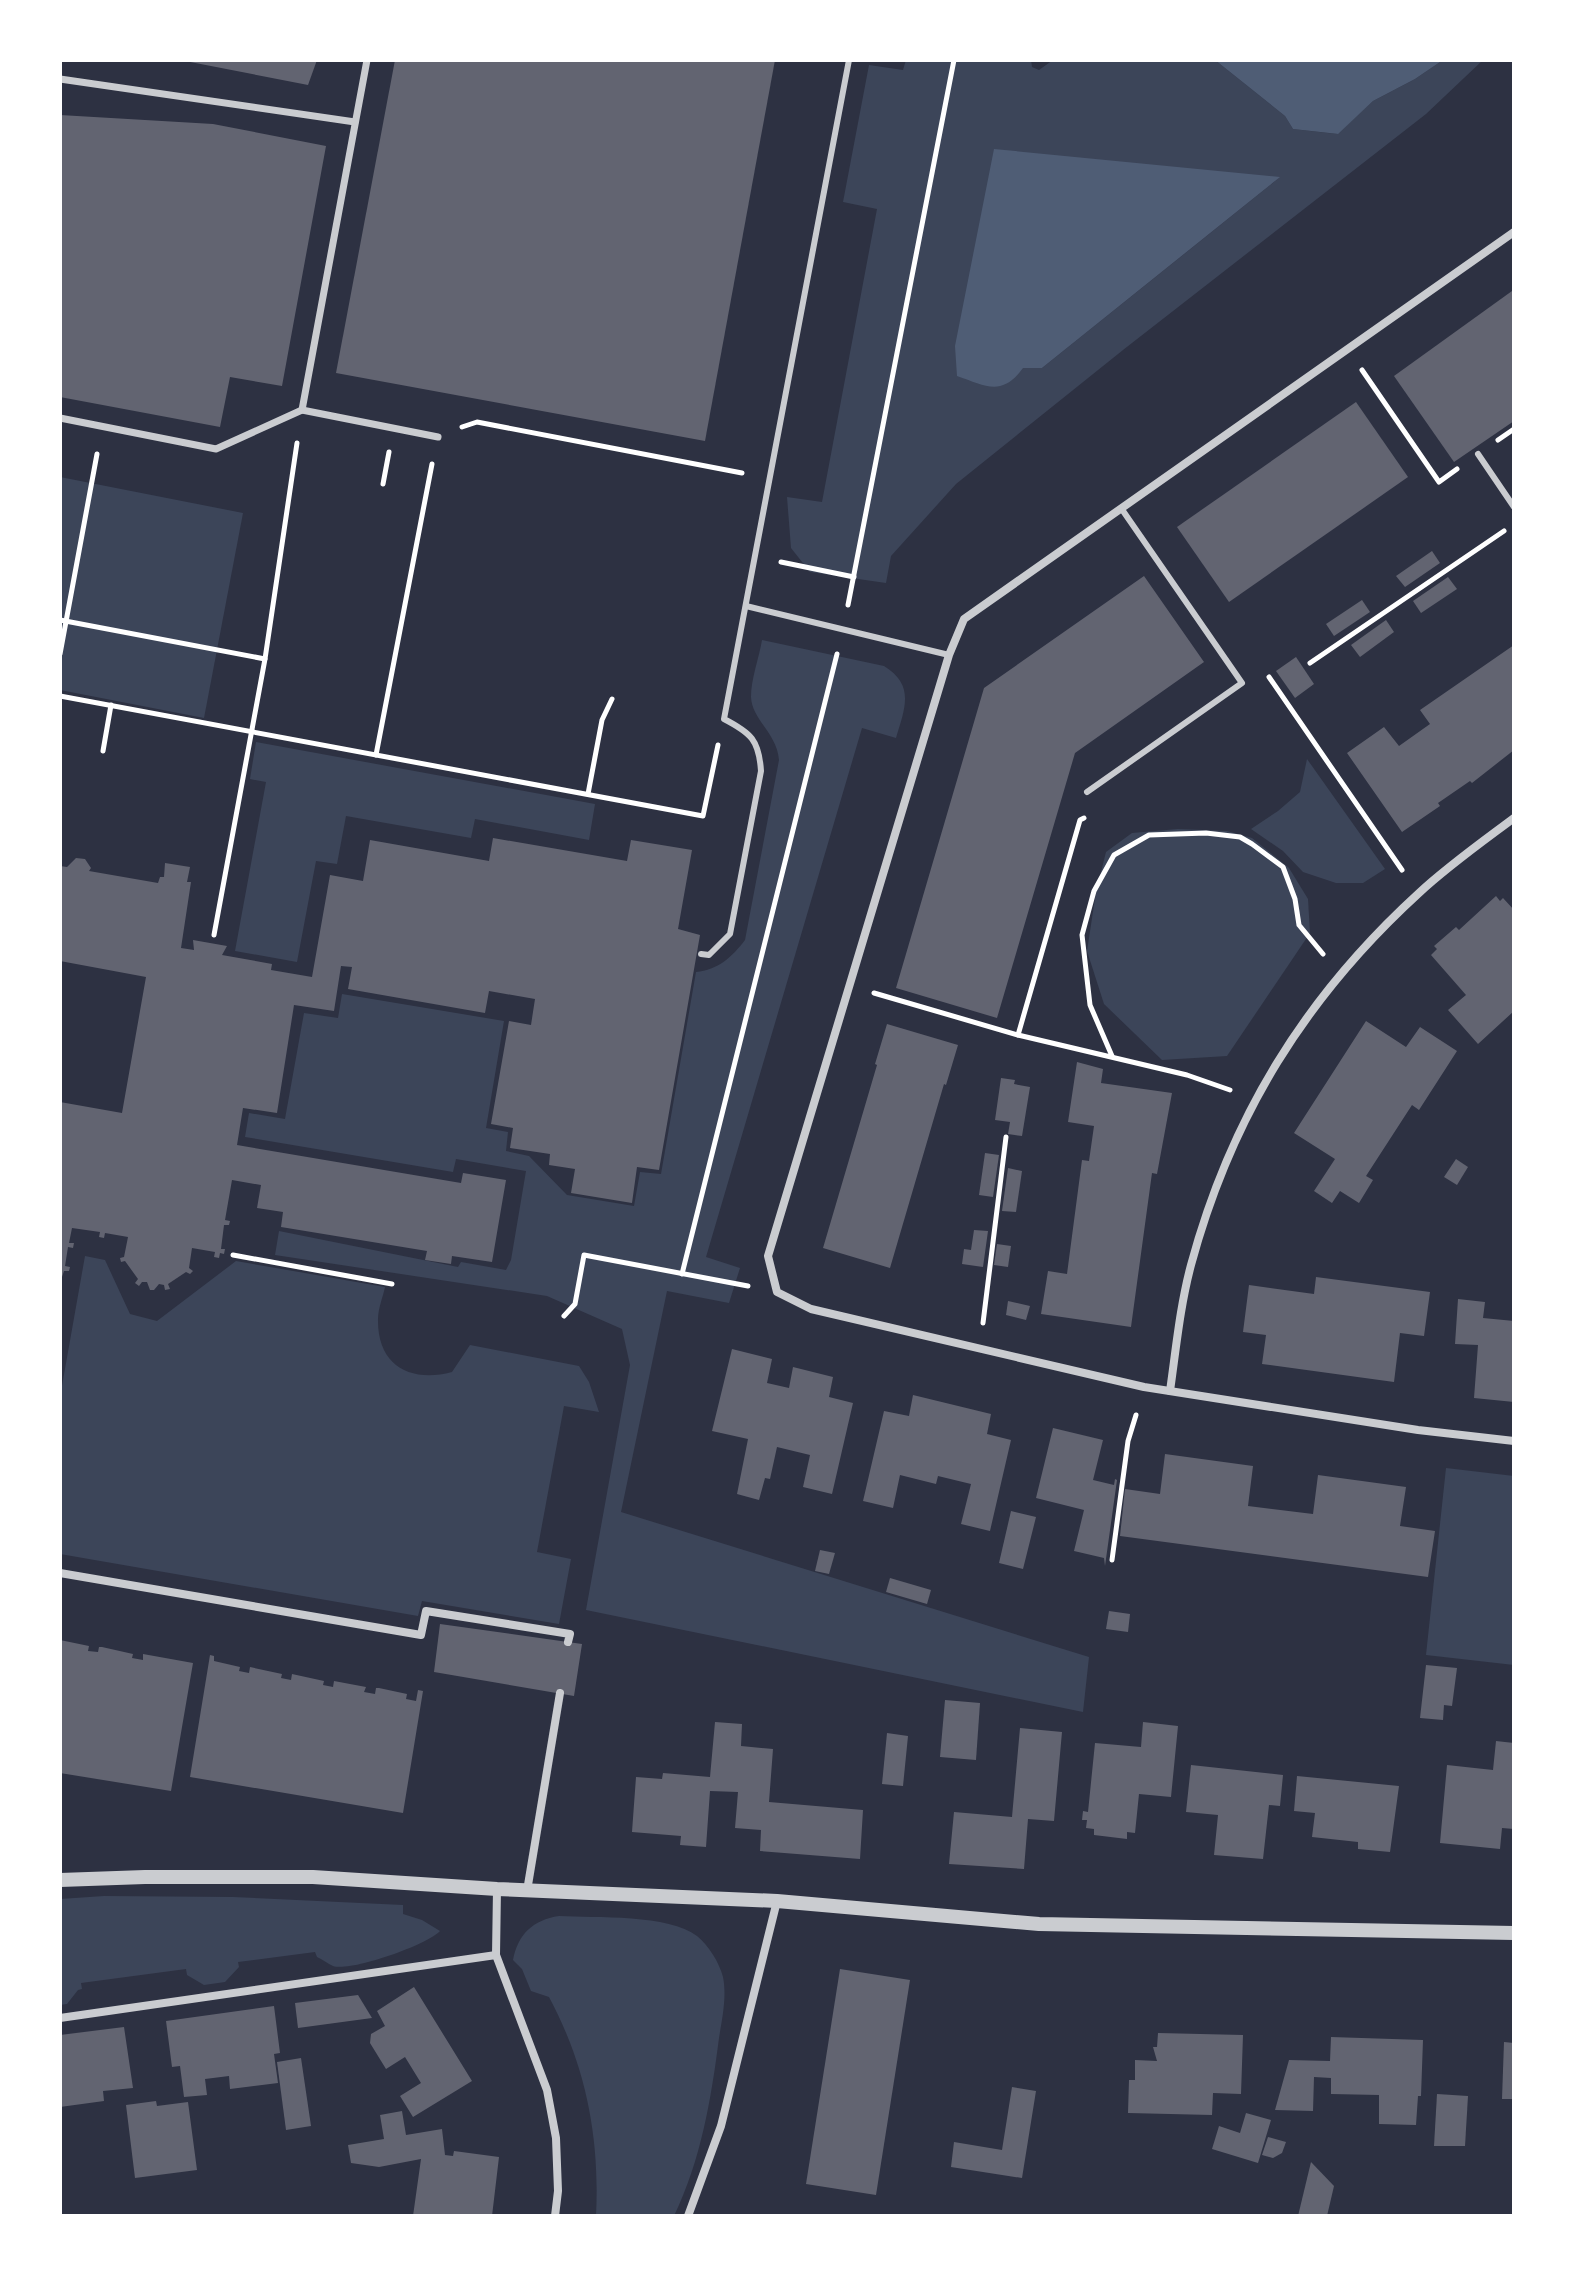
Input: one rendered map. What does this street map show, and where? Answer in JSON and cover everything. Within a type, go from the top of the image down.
[{"type":"street","points":[[302,410],[367,60]]},
{"type":"street","points":[[60,79],[355,122]]},
{"type":"street","points":[[1514,232],[964,619],[949,655],[768,1256],[777,1292],[811,1309],[1144,1387],[1403,1428],[1514,1441]]},
{"type":"street","points":[[60,418],[216,449],[302,410],[438,437]]},
{"type":"street","points":[[1170,1391],[1190,1267],[1222,1167],[1254,1099],[1280,1055],[1340,975],[1418,893],[1514,818]]},
{"type":"street","points":[[60,1573],[421,1635],[426,1611],[569,1638]]},
{"type":"street","points":[[527,1891],[560,1693]]},
{"type":"street","points":[[60,1880],[313,1877],[527,1891],[777,1901],[1039,1924],[1514,1933]]},
{"type":"street","points":[[497,1889],[496,1955],[547,2090],[556,2138],[558,2191],[555,2216]]},
{"type":"street","points":[[688,2216],[721,2126],[777,1901]]},
{"type":"street","points":[[60,2018],[496,1955]]},
{"type":"lane","points":[[701,954],[709,955],[730,934],[761,771],[759,750],[746,731],[724,719],[849,60]]},
{"type":"lane","points":[[1478,454],[1514,507]]},
{"type":"lane","points":[[1087,792],[1242,683],[1121,508]]},
{"type":"lane","points":[[746,606],[949,655]]},
{"type":"path","points":[[682,1274],[842,631],[954,60]]},
{"type":"path","points":[[1347,348],[1439,482],[1514,429]]},
{"type":"path","points":[[214,935],[265,659],[302,410]]},
{"type":"path","points":[[376,755],[438,437],[477,422],[771,478]]},
{"type":"path","points":[[60,654],[63,621],[102,426]]},
{"type":"path","points":[[1310,663],[1514,524]]},
{"type":"path","points":[[755,557],[854,577]]},
{"type":"path","points":[[63,621],[265,659]]},
{"type":"path","points":[[1242,683],[1266,673],[1418,893]]},
{"type":"path","points":[[60,696],[703,816],[724,719]]},
{"type":"path","points":[[588,794],[602,720],[612,699]]},
{"type":"path","points":[[103,751],[111,705]]},
{"type":"path","points":[[1018,1035],[1080,820],[1093,812]]},
{"type":"path","points":[[1112,1056],[1090,1005],[1082,935],[1094,891],[1114,855],[1149,835],[1206,833],[1240,837],[1252,844],[1283,867],[1295,899],[1299,925],[1340,975]]},
{"type":"path","points":[[848,986],[1018,1035],[1187,1075],[1254,1099]]},
{"type":"path","points":[[980,1349],[1006,1137]]},
{"type":"path","points":[[233,1255],[392,1284]]},
{"type":"path","points":[[564,1316],[575,1304],[584,1255],[777,1292]]},
{"type":"path","points":[[1112,1560],[1128,1441],[1144,1387]]},
{"type":"shaded area","points":[[906,60],[1031,60],[1032,67],[1039,70],[1053,60],[1215,60],[1285,116],[1293,129],[1337,134],[1373,101],[1443,60],[1483,60],[1426,114],[956,484],[891,556],[886,583],[810,572],[791,548],[787,497],[822,502],[877,209],[843,202],[869,65],[903,70]],"holes":[[[1279,178],[1042,368],[1022,368]]]},
{"type":"shaded area","points":[[1215,60],[1443,60],[1373,101],[1338,134],[1293,129],[1285,116]]},
{"type":"shaded area","points":[[994,149],[1280,177],[1042,368],[1023,368],[1008,383],[993,387],[957,376],[955,346]]},
{"type":"shaded area","points":[[60,477],[243,513],[204,718],[60,690]]},
{"type":"shaded area","points":[[762,640],[884,666],[894,673],[904,689],[904,707],[896,738],[862,728],[706,1257],[740,1268],[729,1303],[667,1291],[621,1512],[1089,1657],[1083,1712],[586,1610],[630,1365],[622,1329],[547,1296],[275,1255],[279,1231],[458,1267],[461,1262],[506,1270],[511,1260],[526,1171],[456,1159],[453,1172],[245,1137],[249,1113],[285,1119],[304,1013],[338,1018],[342,994],[504,1021],[486,1128],[508,1132],[506,1151],[529,1156],[567,1195],[634,1206],[640,1172],[661,1174],[696,972],[724,962],[745,940],[779,760],[774,742],[752,705],[754,676]]},
{"type":"shaded area","points":[[256,742],[595,804],[589,840],[475,819],[471,838],[346,816],[337,864],[316,861],[297,962],[235,951],[266,782],[250,779]]},
{"type":"shaded area","points":[[1307,759],[1385,869],[1363,883],[1336,883],[1303,872],[1283,851],[1251,829],[1300,792]]},
{"type":"shaded area","points":[[1178,829],[1227,831],[1252,838],[1289,868],[1308,899],[1310,933],[1227,1056],[1162,1060],[1104,1004],[1087,951],[1106,852],[1132,833]]},
{"type":"shaded area","points":[[85,1256],[105,1260],[130,1314],[157,1321],[236,1261],[385,1287],[378,1315],[383,1349],[399,1367],[410,1372],[437,1375],[452,1372],[470,1345],[579,1366],[589,1382],[599,1412],[564,1406],[537,1552],[571,1559],[559,1624],[422,1601],[418,1616],[60,1554],[60,1397]]},
{"type":"shaded area","points":[[1446,1468],[1514,1476],[1514,1665],[1426,1655]]},
{"type":"shaded area","points":[[104,1896],[233,1897],[403,1905],[403,1914],[422,1920],[440,1931],[405,1950],[342,1967],[333,1966],[317,1957],[315,1952],[238,1962],[239,1967],[225,1982],[204,1985],[187,1975],[186,1969],[81,1983],[82,1989],[67,2004],[60,2005],[60,1899]]},
{"type":"shaded area","points":[[559,1916],[631,1918],[685,1929],[706,1945],[721,1971],[724,2008],[708,2107],[698,2151],[674,2216],[596,2216],[593,2131],[573,2049],[549,1997],[531,1991],[522,1969],[513,1960],[528,1930],[542,1921]]},
{"type":"building","points":[[180,60],[317,60],[308,85]]},
{"type":"building","points":[[395,60],[775,60],[705,441],[336,373]]},
{"type":"building","points":[[60,115],[213,124],[326,146],[282,386],[230,377],[220,427],[60,397]]},
{"type":"building","points":[[1512,291],[1514,421],[1454,462],[1394,376]]},
{"type":"building","points":[[1356,402],[1408,477],[1229,602],[1177,527]]},
{"type":"building","points":[[1432,551],[1440,563],[1405,587],[1396,576]]},
{"type":"building","points":[[1144,576],[1204,662],[1075,753],[997,1018],[896,988],[984,688]]},
{"type":"building","points":[[1448,577],[1457,589],[1421,613],[1413,601]]},
{"type":"building","points":[[1362,600],[1370,612],[1334,636],[1326,624]]},
{"type":"building","points":[[1386,620],[1394,632],[1360,657],[1351,645]]},
{"type":"building","points":[[1514,645],[1514,750],[1402,832],[1347,753],[1384,727],[1399,746],[1430,724],[1420,710]]},
{"type":"building","points":[[1296,657],[1314,684],[1295,698],[1276,671]]},
{"type":"building","points":[[493,838],[627,861],[631,840],[692,850],[678,929],[700,935],[659,1170],[637,1167],[632,1203],[571,1193],[575,1169],[549,1165],[550,1154],[510,1148],[513,1128],[491,1124],[509,1021],[531,1025],[535,999],[489,991],[485,1013],[348,989],[352,967],[341,966],[334,1011],[294,1005],[277,1113],[243,1108],[237,1145],[461,1183],[463,1173],[506,1180],[492,1262],[452,1256],[451,1264],[425,1260],[427,1251],[281,1227],[283,1212],[257,1208],[261,1185],[232,1180],[225,1220],[230,1221],[229,1225],[224,1225],[221,1249],[225,1249],[224,1254],[220,1253],[219,1258],[214,1257],[215,1252],[192,1248],[189,1268],[193,1271],[168,1284],[170,1289],[165,1290],[164,1285],[159,1284],[150,1290],[147,1282],[139,1286],[135,1283],[138,1279],[120,1258],[124,1257],[128,1237],[105,1233],[104,1238],[99,1237],[100,1232],[72,1228],[69,1243],[74,1243],[73,1248],[68,1247],[65,1266],[70,1267],[69,1271],[64,1271],[60,1283],[60,1102],[122,1113],[146,977],[60,961],[60,866],[67,867],[76,858],[85,859],[91,868],[89,871],[158,883],[160,877],[164,877],[165,863],[190,867],[187,882],[191,882],[181,948],[194,950],[193,940],[227,946],[222,955],[272,964],[271,970],[312,977],[330,875],[363,881],[370,840],[489,861]]},
{"type":"building","points":[[1496,896],[1500,901],[1503,898],[1514,910],[1514,1011],[1478,1044],[1448,1010],[1466,995],[1431,955],[1437,949],[1434,946],[1456,927],[1459,930]]},
{"type":"building","points":[[1366,1021],[1406,1047],[1420,1027],[1457,1051],[1419,1110],[1412,1105],[1366,1176],[1373,1180],[1359,1203],[1340,1191],[1332,1203],[1314,1191],[1335,1159],[1294,1133]]},
{"type":"building","points":[[887,1024],[958,1045],[890,1268],[823,1248]]},
{"type":"building","points":[[1077,1062],[1103,1069],[1101,1083],[1172,1093],[1157,1174],[1152,1173],[1131,1327],[1041,1314],[1048,1271],[1067,1274],[1082,1160],[1089,1161],[1094,1126],[1068,1122]]},
{"type":"building","points":[[1001,1078],[1030,1087],[1022,1136],[1008,1134],[1010,1122],[995,1120]]},
{"type":"building","points":[[985,1153],[999,1155],[993,1197],[979,1195]]},
{"type":"building","points":[[1456,1159],[1468,1167],[1457,1185],[1444,1177]]},
{"type":"building","points":[[1008,1168],[1022,1171],[1016,1212],[1002,1211]]},
{"type":"building","points":[[974,1230],[988,1231],[983,1267],[962,1264],[964,1249],[971,1250]]},
{"type":"building","points":[[997,1244],[1011,1246],[1008,1267],[994,1265]]},
{"type":"building","points":[[1316,1277],[1430,1292],[1424,1336],[1400,1333],[1394,1382],[1262,1364],[1266,1335],[1243,1332],[1249,1285],[1314,1294]]},
{"type":"building","points":[[1458,1299],[1485,1302],[1483,1318],[1514,1321],[1514,1402],[1474,1398],[1478,1345],[1455,1344]]},
{"type":"building","points":[[1008,1301],[1030,1306],[1026,1320],[1006,1315]]},
{"type":"building","points":[[732,1349],[772,1359],[767,1383],[789,1388],[793,1367],[833,1377],[829,1397],[853,1403],[832,1494],[803,1487],[810,1455],[777,1447],[770,1479],[765,1478],[759,1500],[737,1494],[748,1439],[712,1431]]},
{"type":"building","points":[[913,1395],[991,1414],[987,1434],[1011,1440],[990,1531],[961,1524],[971,1484],[938,1476],[936,1484],[900,1475],[893,1508],[863,1501],[884,1411],[909,1416]]},
{"type":"building","points":[[1053,1428],[1103,1440],[1093,1480],[1114,1485],[1117,1480],[1105,1566],[1104,1558],[1074,1551],[1084,1510],[1036,1498]]},
{"type":"building","points":[[1165,1454],[1253,1466],[1248,1506],[1313,1514],[1318,1475],[1406,1487],[1400,1526],[1435,1531],[1428,1577],[1120,1536],[1125,1489],[1160,1494]]},
{"type":"building","points":[[1011,1511],[1036,1517],[1023,1569],[999,1563]]},
{"type":"building","points":[[820,1550],[835,1553],[829,1574],[815,1571]]},
{"type":"building","points":[[890,1578],[931,1590],[927,1604],[886,1592]]},
{"type":"building","points":[[1109,1611],[1130,1614],[1128,1632],[1106,1629]]},
{"type":"building","points":[[440,1624],[582,1644],[574,1696],[434,1672]]},
{"type":"building","points":[[60,1640],[89,1646],[88,1651],[98,1652],[102,1647],[133,1654],[132,1658],[143,1660],[143,1654],[193,1663],[171,1791],[60,1773]]},
{"type":"building","points":[[210,1655],[214,1656],[214,1661],[240,1667],[239,1671],[249,1673],[250,1667],[282,1674],[281,1678],[291,1680],[292,1674],[324,1681],[323,1685],[333,1687],[334,1681],[366,1687],[364,1692],[375,1694],[376,1688],[379,1688],[407,1694],[406,1699],[416,1701],[418,1690],[423,1691],[403,1813],[190,1777]]},
{"type":"building","points":[[1426,1665],[1457,1668],[1452,1706],[1444,1705],[1443,1720],[1420,1718]]},
{"type":"building","points":[[945,1700],[980,1703],[976,1760],[940,1757]]},
{"type":"building","points":[[715,1722],[742,1724],[741,1746],[773,1749],[769,1802],[863,1810],[860,1859],[760,1851],[761,1830],[735,1828],[738,1792],[710,1791],[706,1847],[680,1845],[681,1836],[632,1832],[636,1777],[662,1779],[663,1773],[710,1777]]},
{"type":"building","points":[[1143,1722],[1178,1726],[1171,1797],[1139,1794],[1135,1833],[1127,1832],[1127,1839],[1094,1835],[1094,1829],[1086,1828],[1087,1820],[1082,1820],[1083,1811],[1088,1812],[1095,1743],[1141,1747]]},
{"type":"building","points":[[1020,1728],[1062,1732],[1054,1821],[1028,1819],[1024,1869],[949,1864],[954,1812],[1012,1817]]},
{"type":"building","points":[[887,1733],[908,1736],[903,1786],[882,1784]]},
{"type":"building","points":[[1496,1741],[1514,1743],[1514,1829],[1502,1828],[1500,1849],[1440,1843],[1447,1765],[1493,1770]]},
{"type":"building","points":[[1191,1765],[1283,1775],[1280,1806],[1269,1805],[1263,1859],[1214,1855],[1218,1815],[1186,1812]]},
{"type":"building","points":[[1297,1776],[1399,1786],[1390,1852],[1358,1849],[1358,1842],[1312,1837],[1315,1813],[1294,1811]]},
{"type":"building","points":[[840,1969],[910,1980],[876,2195],[806,2184]]},
{"type":"building","points":[[414,1987],[472,2081],[413,2117],[400,2096],[421,2083],[405,2057],[386,2069],[370,2043],[371,2034],[385,2026],[377,2011]]},
{"type":"building","points":[[358,1995],[372,2018],[298,2028],[295,2003]]},
{"type":"building","points":[[274,2006],[280,2053],[274,2054],[278,2083],[230,2089],[229,2076],[205,2079],[207,2095],[184,2097],[180,2066],[172,2067],[166,2021]]},
{"type":"building","points":[[124,2027],[133,2088],[103,2091],[104,2101],[60,2107],[60,2035]]},
{"type":"building","points":[[1158,2033],[1243,2035],[1241,2094],[1213,2093],[1212,2115],[1128,2113],[1129,2080],[1135,2080],[1135,2060],[1157,2061],[1153,2047],[1157,2047]]},
{"type":"building","points":[[1331,2037],[1423,2040],[1421,2096],[1418,2096],[1416,2125],[1379,2124],[1379,2095],[1331,2094],[1331,2078],[1314,2077],[1313,2111],[1275,2110],[1289,2060],[1330,2061]]},
{"type":"building","points":[[1504,2042],[1514,2043],[1514,2099],[1502,2099]]},
{"type":"building","points":[[301,2058],[311,2126],[286,2130],[277,2062]]},
{"type":"building","points":[[1012,2087],[1036,2091],[1022,2178],[951,2167],[954,2142],[1002,2150]]},
{"type":"building","points":[[1437,2094],[1468,2096],[1465,2146],[1434,2146]]},
{"type":"building","points":[[156,2101],[157,2106],[188,2102],[197,2170],[135,2178],[126,2105]]},
{"type":"building","points":[[402,2111],[406,2135],[442,2129],[445,2155],[453,2156],[454,2151],[499,2157],[492,2216],[413,2216],[421,2159],[379,2167],[351,2163],[348,2145],[384,2139],[380,2115]]},
{"type":"building","points":[[1246,2113],[1271,2120],[1258,2163],[1212,2149],[1219,2126],[1240,2133]]},
{"type":"building","points":[[1268,2137],[1286,2142],[1282,2153],[1273,2158],[1262,2155]]},
{"type":"building","points":[[1311,2162],[1334,2186],[1327,2216],[1298,2216]]}]
